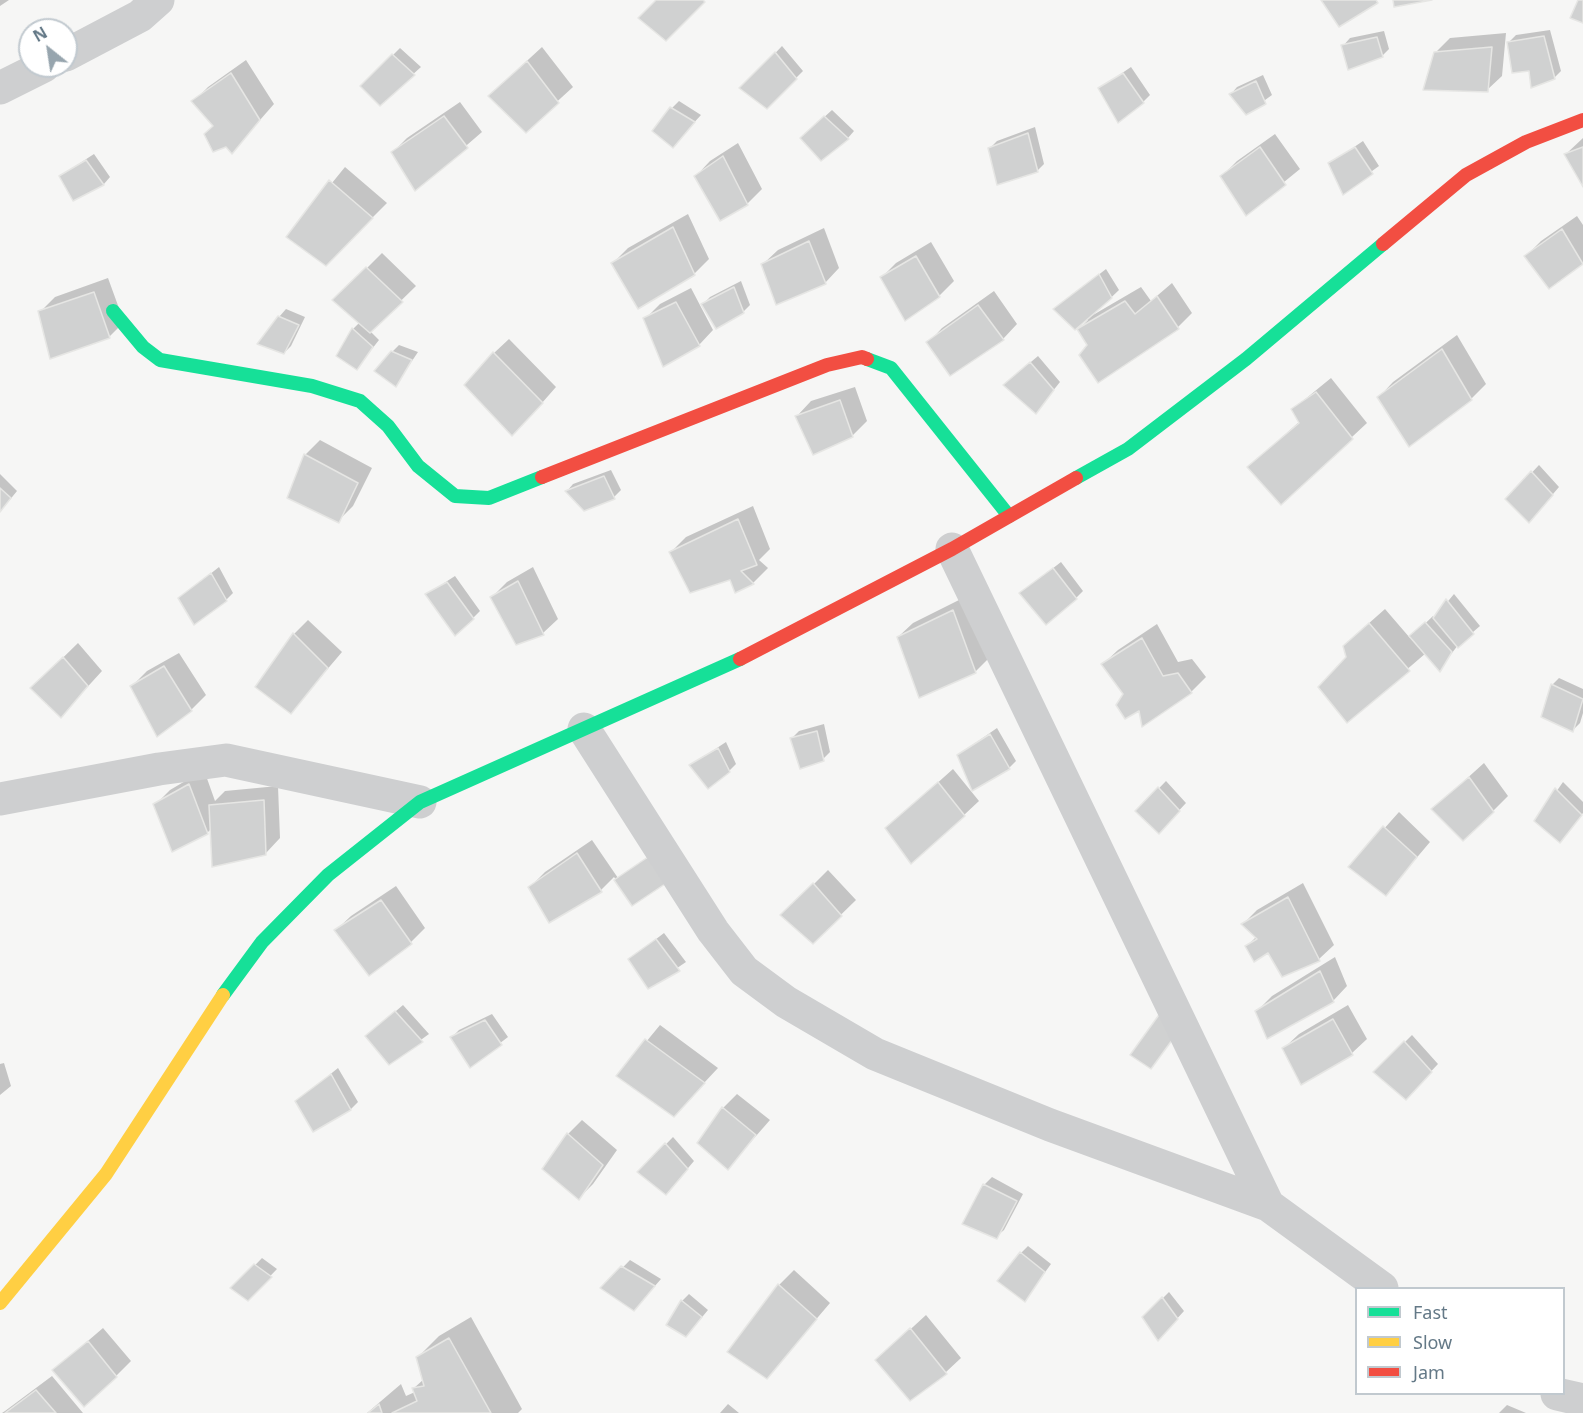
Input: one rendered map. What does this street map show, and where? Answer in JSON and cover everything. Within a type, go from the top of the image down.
[{"type":"street","points":[[78,49],[140,16],[158,0]]},
{"type":"street","points":[[0,88],[20,78]]},
{"type":"street","points":[[0,1302],[106,1174],[203,1023],[262,942],[328,875],[420,802],[747,656],[952,549],[1128,448],[1246,359],[1466,175],[1526,142],[1583,120]]},
{"type":"street","points":[[113,311],[143,347],[160,360],[312,386],[360,401],[388,426],[418,466],[455,496],[489,498],[827,364],[862,357],[891,368],[1009,516]]},
{"type":"street","points":[[952,549],[1268,1205]]},
{"type":"street","points":[[584,729],[713,930],[744,971],[786,1002],[875,1054],[1050,1125],[1268,1205],[1381,1287]]},
{"type":"street","points":[[0,799],[159,769],[226,759],[420,802]]},
{"type":"street","points":[[1539,1413],[1546,1395]]},
{"type":"street","points":[[1561,1395],[1583,1400]]},
{"type":"building","points":[[656,0],[703,0],[705,2],[666,41],[638,18]]},
{"type":"building","points":[[1321,0],[1376,0],[1378,3],[1339,27]]},
{"type":"building","points":[[1393,0],[1432,0],[1394,7]]},
{"type":"building","points":[[1578,0],[1583,0],[1583,23],[1570,18]]},
{"type":"building","points":[[1544,36],[1555,79],[1531,88],[1529,71],[1512,73],[1507,42]]},
{"type":"building","points":[[1377,37],[1383,57],[1348,70],[1341,45]]},
{"type":"building","points":[[1492,47],[1488,92],[1423,90],[1434,52]]},
{"type":"building","points":[[775,52],[797,79],[767,109],[739,88]]},
{"type":"building","points":[[392,54],[415,75],[380,106],[360,86]]},
{"type":"building","points":[[527,61],[559,103],[526,133],[488,96]]},
{"type":"building","points":[[231,73],[260,120],[232,154],[226,147],[213,152],[204,134],[213,126],[191,101]]},
{"type":"building","points":[[1123,73],[1144,103],[1118,123],[1098,88]]},
{"type":"building","points":[[1256,81],[1266,104],[1246,115],[1229,94]]},
{"type":"building","points":[[670,107],[695,122],[673,148],[652,131]]},
{"type":"building","points":[[444,116],[468,148],[415,191],[391,152]]},
{"type":"building","points":[[824,116],[849,139],[821,161],[800,138]]},
{"type":"building","points":[[1028,133],[1038,172],[997,185],[988,148]]},
{"type":"building","points":[[1260,147],[1286,185],[1246,216],[1220,176]]},
{"type":"building","points":[[1355,147],[1373,174],[1343,195],[1328,163]]},
{"type":"building","points":[[1583,147],[1583,187],[1564,154]]},
{"type":"building","points":[[723,156],[748,205],[720,221],[694,176]]},
{"type":"building","points":[[86,160],[104,185],[73,201],[59,176]]},
{"type":"building","points":[[329,180],[373,218],[326,266],[286,237]]},
{"type":"building","points":[[673,227],[695,275],[638,309],[611,263]]},
{"type":"building","points":[[1562,229],[1583,264],[1549,289],[1524,256]]},
{"type":"building","points":[[809,241],[826,284],[776,305],[761,264]]},
{"type":"building","points":[[916,256],[940,297],[905,321],[880,277]]},
{"type":"building","points":[[366,267],[403,302],[370,333],[332,300]]},
{"type":"building","points":[[1099,274],[1112,298],[1075,330],[1053,309]]},
{"type":"building","points":[[734,287],[744,313],[716,329],[701,304]]},
{"type":"building","points":[[94,292],[110,338],[50,359],[38,311]]},
{"type":"building","points":[[1157,296],[1179,329],[1098,383],[1079,355],[1087,345],[1077,329],[1125,301],[1135,314]]},
{"type":"building","points":[[676,302],[700,346],[663,367],[643,318]]},
{"type":"building","points":[[978,305],[1004,340],[950,376],[926,342]]},
{"type":"building","points":[[278,316],[299,325],[284,354],[257,344]]},
{"type":"building","points":[[352,328],[373,347],[357,370],[336,356]]},
{"type":"building","points":[[1442,349],[1472,400],[1409,447],[1377,397]]},
{"type":"building","points":[[391,351],[412,360],[396,387],[374,371]]},
{"type":"building","points":[[493,352],[543,403],[512,436],[464,385]]},
{"type":"building","points":[[1030,362],[1054,390],[1036,414],[1003,385]]},
{"type":"building","points":[[1316,392],[1353,439],[1281,505],[1247,467],[1299,423],[1291,409]]},
{"type":"building","points":[[840,400],[853,437],[813,455],[795,416]]},
{"type":"building","points":[[304,454],[358,483],[339,523],[287,498]]},
{"type":"building","points":[[1531,471],[1553,495],[1529,523],[1505,499]]},
{"type":"building","points":[[604,476],[615,499],[584,511],[565,491]]},
{"type":"building","points":[[0,488],[11,498],[0,512]]},
{"type":"building","points":[[738,519],[757,565],[741,571],[754,584],[735,593],[730,580],[690,593],[669,552]]},
{"type":"building","points":[[1053,568],[1077,599],[1046,625],[1019,593]]},
{"type":"building","points":[[211,573],[227,601],[194,625],[178,598]]},
{"type":"building","points":[[518,581],[544,635],[516,645],[490,597]]},
{"type":"building","points":[[447,582],[474,619],[455,636],[425,594]]},
{"type":"building","points":[[1446,599],[1474,634],[1458,648],[1433,618]]},
{"type":"building","points":[[953,610],[976,673],[919,698],[897,637]]},
{"type":"building","points":[[1425,622],[1452,652],[1440,672],[1409,636]]},
{"type":"building","points":[[1369,623],[1410,671],[1347,723],[1318,687],[1346,657],[1343,646]]},
{"type":"building","points":[[293,633],[328,668],[291,714],[255,687]]},
{"type":"building","points":[[1142,638],[1163,676],[1178,673],[1192,693],[1142,727],[1139,711],[1125,719],[1116,705],[1123,694],[1101,664]]},
{"type":"building","points":[[63,657],[88,686],[61,718],[30,688]]},
{"type":"building","points":[[164,666],[192,711],[157,737],[130,686]]},
{"type":"building","points":[[1551,684],[1583,699],[1573,732],[1541,717]]},
{"type":"building","points":[[817,731],[824,761],[800,769],[790,738]]},
{"type":"building","points":[[990,734],[1010,769],[972,791],[957,755]]},
{"type":"building","points":[[718,748],[730,772],[708,789],[689,765]]},
{"type":"building","points":[[1469,777],[1494,812],[1463,841],[1431,809]]},
{"type":"building","points":[[938,782],[965,816],[911,864],[885,828]]},
{"type":"building","points":[[189,784],[208,834],[172,852],[153,804]]},
{"type":"building","points":[[1158,787],[1180,811],[1159,834],[1135,811]]},
{"type":"building","points":[[1555,788],[1582,815],[1560,843],[1534,821]]},
{"type":"building","points":[[264,800],[266,855],[212,867],[209,805]]},
{"type":"building","points":[[1383,826],[1417,857],[1386,896],[1348,867]]},
{"type":"building","points":[[577,853],[602,892],[549,923],[528,887]]},
{"type":"building","points":[[648,857],[665,884],[632,906],[614,880]]},
{"type":"building","points":[[813,883],[842,916],[813,944],[780,915]]},
{"type":"building","points":[[1288,897],[1320,961],[1282,977],[1268,953],[1254,962],[1245,946],[1257,939],[1241,924]]},
{"type":"building","points":[[381,900],[412,944],[369,976],[334,930]]},
{"type":"building","points":[[656,939],[680,971],[648,989],[628,959]]},
{"type":"building","points":[[1320,971],[1334,1002],[1267,1039],[1255,1011]]},
{"type":"building","points":[[395,1011],[423,1042],[389,1065],[365,1036]]},
{"type":"building","points":[[1161,1012],[1178,1032],[1151,1069],[1130,1055]]},
{"type":"building","points":[[1333,1019],[1353,1055],[1301,1085],[1282,1048]]},
{"type":"building","points":[[485,1020],[502,1045],[470,1068],[450,1037]]},
{"type":"building","points":[[645,1039],[705,1083],[674,1117],[616,1076]]},
{"type":"building","points":[[1404,1041],[1432,1072],[1406,1100],[1373,1072]]},
{"type":"building","points":[[331,1074],[351,1110],[313,1132],[295,1101]]},
{"type":"building","points":[[722,1107],[756,1135],[728,1170],[697,1143]]},
{"type":"building","points":[[567,1133],[603,1165],[579,1200],[542,1169]]},
{"type":"building","points":[[665,1143],[688,1169],[666,1195],[637,1172]]},
{"type":"building","points":[[983,1184],[1017,1201],[997,1239],[962,1224]]},
{"type":"building","points":[[1020,1252],[1045,1272],[1025,1302],[997,1281]]},
{"type":"building","points":[[254,1264],[272,1277],[248,1301],[230,1288]]},
{"type":"building","points":[[621,1266],[655,1286],[634,1311],[600,1288]]},
{"type":"building","points":[[778,1284],[817,1319],[767,1379],[727,1352]]},
{"type":"building","points":[[1162,1297],[1178,1319],[1158,1341],[1142,1317]]},
{"type":"building","points":[[681,1300],[702,1317],[686,1337],[666,1325]]},
{"type":"building","points":[[910,1328],[947,1374],[910,1401],[875,1360]]},
{"type":"building","points":[[449,1338],[491,1413],[392,1413],[417,1401],[412,1388],[424,1386],[416,1357]]},
{"type":"building","points":[[88,1341],[117,1377],[84,1407],[52,1370]]},
{"type":"building","points":[[36,1390],[56,1413],[5,1413]]},
{"type":"building","points":[[379,1404],[382,1413],[368,1413]]},
{"type":"traffic: fast","points":[[1076,478],[1128,449],[1246,359],[1383,244]]},
{"type":"traffic: fast","points":[[113,311],[143,347],[160,360],[312,386],[360,401],[388,426],[418,466],[455,496],[489,498],[542,477]]},
{"type":"traffic: fast","points":[[867,359],[891,368],[1009,516]]},
{"type":"traffic: fast","points":[[223,995],[262,942],[328,875],[420,802],[740,659]]},
{"type":"traffic: slow","points":[[0,1303],[106,1174],[223,995]]},
{"type":"traffic: jam","points":[[1383,244],[1466,175],[1526,142],[1583,120]]},
{"type":"traffic: jam","points":[[542,477],[827,365],[862,357],[867,359]]},
{"type":"traffic: jam","points":[[740,659],[952,549],[1076,478]]}]
